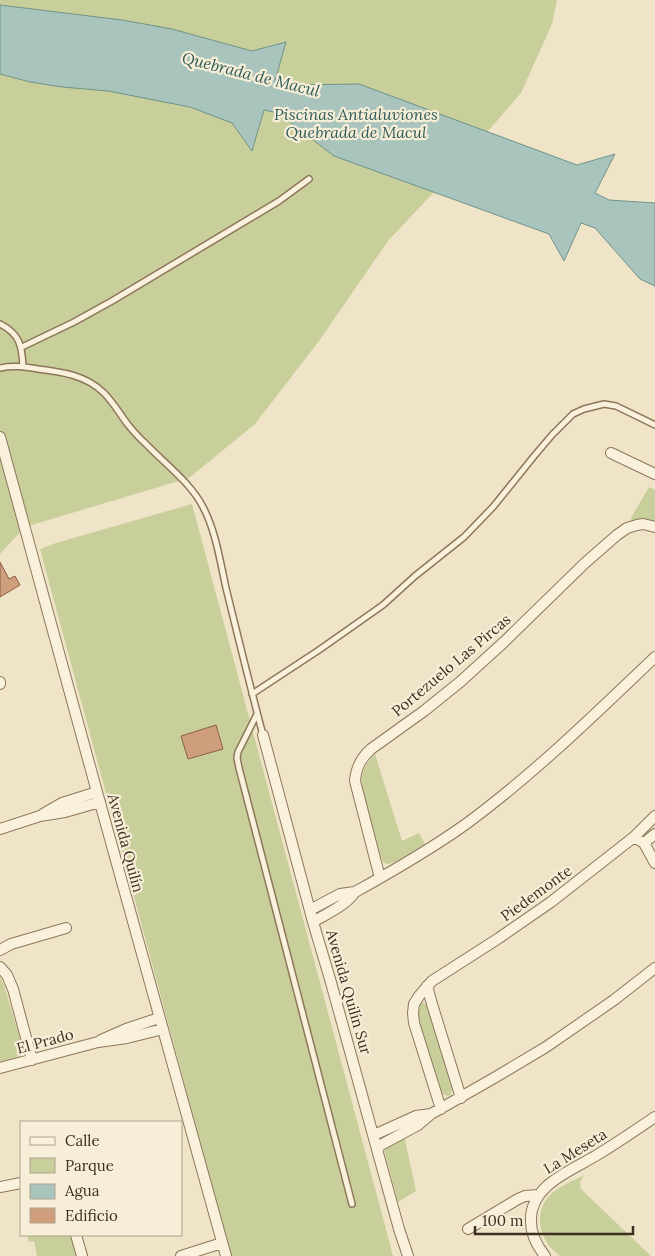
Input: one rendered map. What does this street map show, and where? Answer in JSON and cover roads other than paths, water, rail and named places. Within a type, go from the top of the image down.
[{"type":"street","name":"Avenida Quilín","points":[[0,437],[222,1243],[222,1255]]},
{"type":"street","points":[[612,453],[655,474]]},
{"type":"street","name":"Portezuelo Las Pircas","points":[[380,878],[355,781],[357,770],[364,757],[371,749],[424,711],[460,682],[617,535],[627,528],[638,525],[655,527]]},
{"type":"street","points":[[313,922],[342,905],[355,892],[436,844],[494,802],[548,757],[655,657]]},
{"type":"street","name":"Avenida Quilín Sur","points":[[263,735],[313,922],[408,1256]]},
{"type":"street","points":[[40,816],[62,803],[97,792]]},
{"type":"street","points":[[0,829],[40,816],[65,812],[100,802]]},
{"type":"street","name":"Piedemonte","points":[[441,1109],[413,1018],[413,1008],[416,1000],[436,978],[531,917],[634,837],[655,816]]},
{"type":"street","points":[[644,843],[655,834]]},
{"type":"street","points":[[634,837],[644,843],[655,863]]},
{"type":"street","points":[[310,910],[340,894],[355,892]]},
{"type":"street","points":[[0,950],[11,944],[66,928]]},
{"type":"street","points":[[0,967],[7,975],[13,989],[32,1060]]},
{"type":"street","points":[[377,1147],[418,1125],[431,1114],[461,1098],[554,1041],[614,1000],[655,968]]},
{"type":"street","points":[[428,986],[461,1098]]},
{"type":"street","name":"El Prado","points":[[98,1042],[126,1028],[160,1018]]},
{"type":"street","name":"El Prado","points":[[0,1068],[98,1042],[127,1038],[163,1029]]},
{"type":"street","points":[[374,1135],[416,1116],[431,1114]]},
{"type":"street","name":"La Meseta","points":[[468,1228],[522,1198],[538,1195],[552,1182],[655,1117]]},
{"type":"street","points":[[0,1187],[20,1183]]},
{"type":"street","points":[[538,1195],[533,1204],[531,1229],[537,1246],[546,1256]]},
{"type":"street","points":[[509,1205],[520,1206],[531,1214]]},
{"type":"street","points":[[76,1236],[82,1256]]},
{"type":"street","points":[[181,1256],[222,1243]]},
{"type":"lane","points":[[22,347],[112,302],[279,201],[309,179]]},
{"type":"lane","points":[[0,324],[12,332],[18,339],[22,347],[22,367]]},
{"type":"lane","points":[[0,368],[8,366],[57,371],[74,375],[94,385],[104,394],[134,432],[183,480],[197,498],[213,534],[263,735]]},
{"type":"lane","points":[[252,694],[383,605],[415,576],[464,537],[494,507],[535,455],[573,414],[604,404],[616,406],[655,425]]},
{"type":"lane","points":[[257,714],[238,752],[238,768],[352,1204]]},
{"type":"water","name":"Piscinas Antialuviones Quebrada de Macul","points":[[0,5],[122,20],[172,29],[252,51],[286,42],[275,81],[285,85],[359,84],[577,165],[615,154],[595,193],[609,200],[655,203],[655,286],[640,279],[595,228],[581,223],[564,261],[549,234],[334,156],[278,113],[264,110],[252,151],[232,123],[190,107],[108,91],[30,82],[0,74]]},
{"type":"water label","name":"Quebrada de Macul","points":[[251,74]]}]
